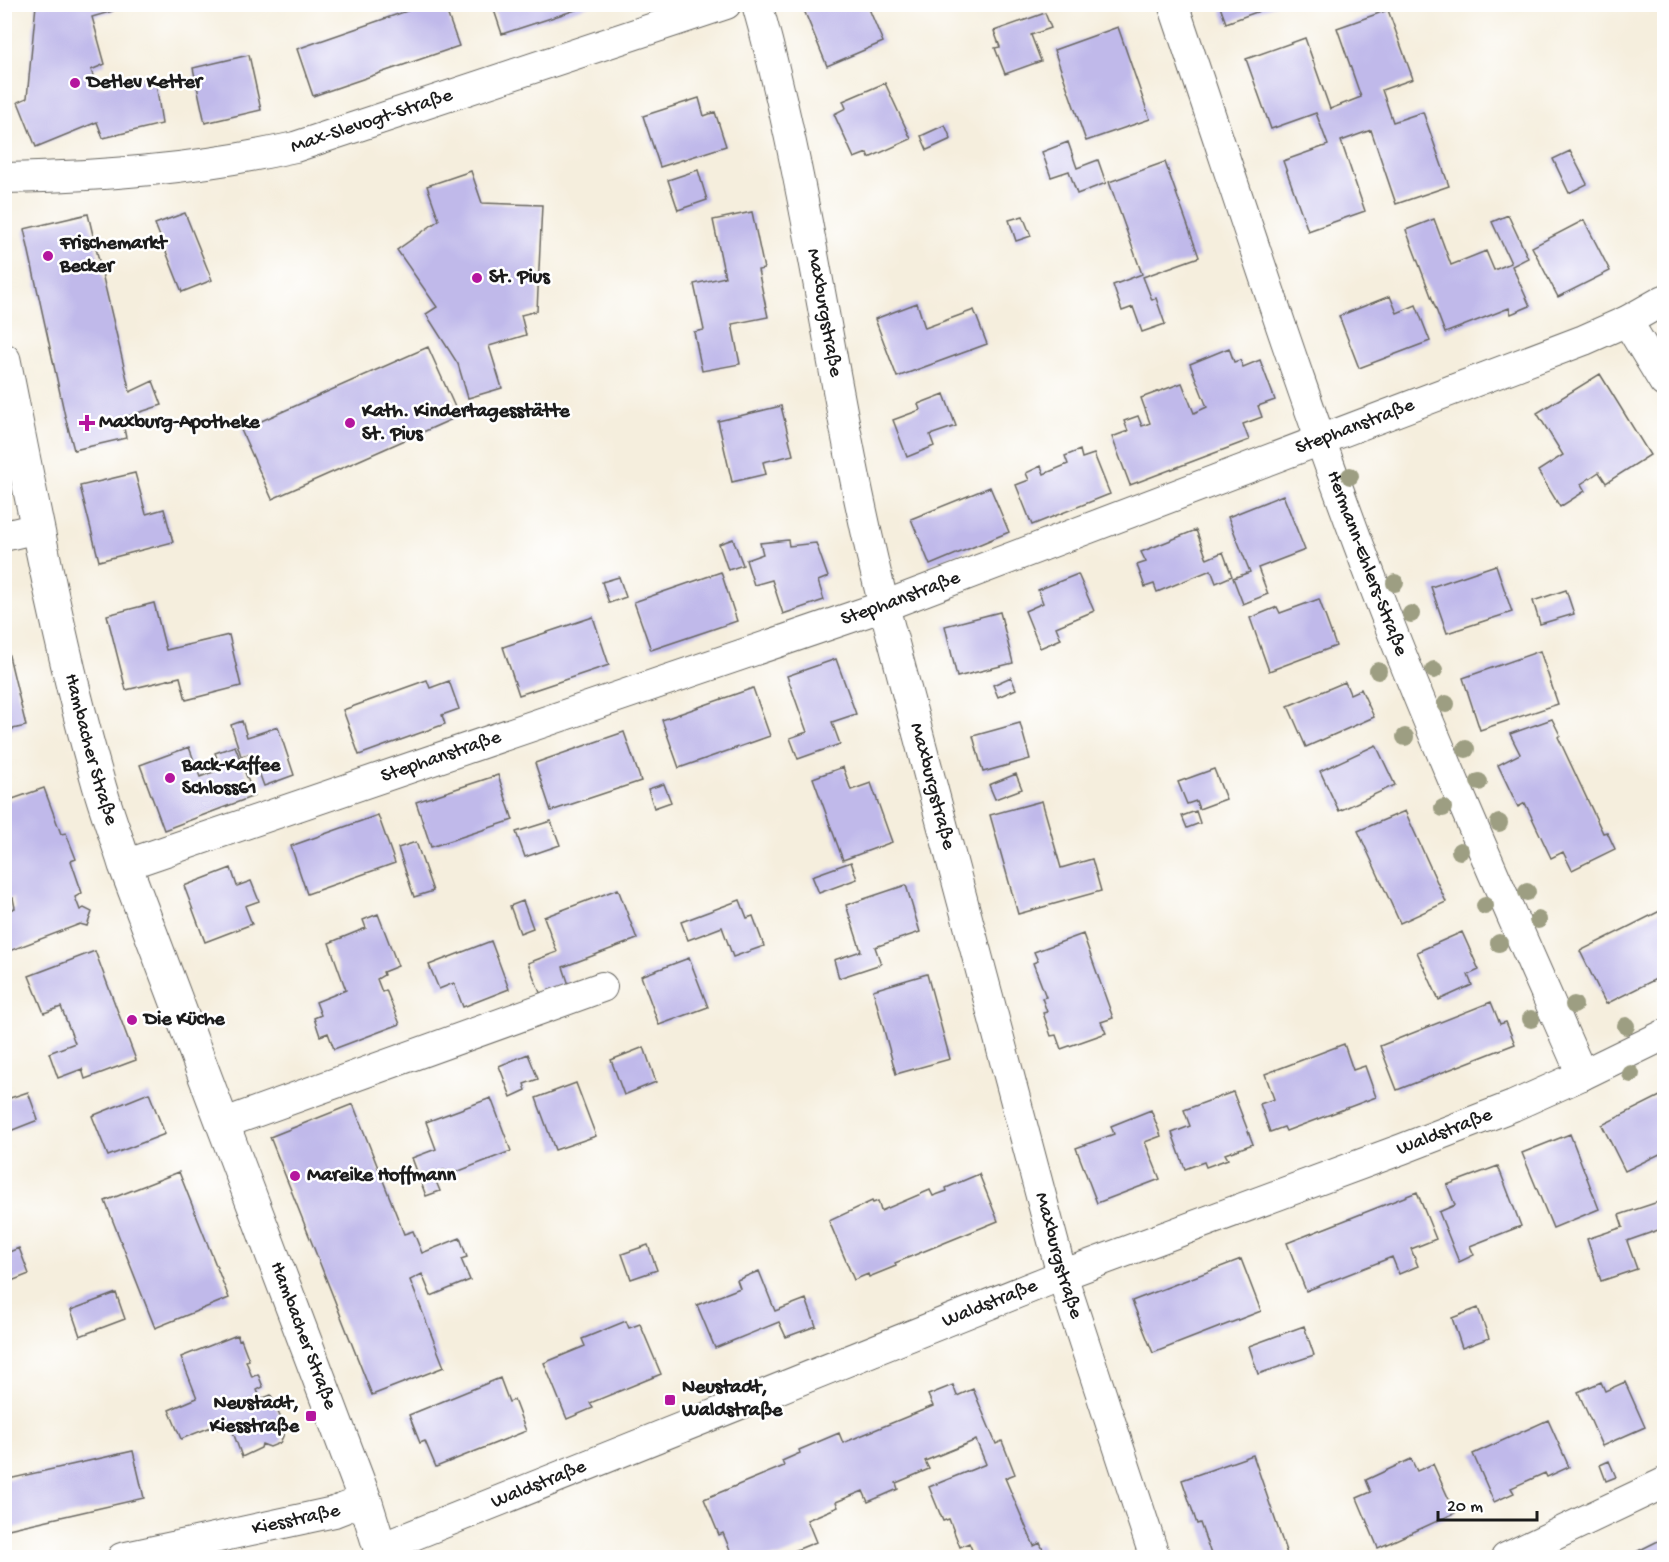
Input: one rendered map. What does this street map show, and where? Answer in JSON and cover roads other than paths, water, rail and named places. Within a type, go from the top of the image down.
[{"type":"street","name":"Max-Slevogt-Straße","points":[[4,178],[115,174],[190,167],[247,158],[295,147],[726,4]]},
{"type":"street","name":"Maxburgstraße","points":[[757,4],[792,144],[857,492],[884,606],[1062,1275],[1155,1557]]},
{"type":"street","name":"Hermann-Ehlers-Straße","points":[[1173,4],[1322,440],[1377,593],[1462,800],[1582,1075]]},
{"type":"street","name":"Stephanstraße","points":[[125,865],[884,606],[1584,340],[1627,321],[1665,300]]},
{"type":"street","points":[[1627,321],[1665,382]]},
{"type":"street","name":"Hambacher Straße","points":[[4,360],[77,704],[98,780],[125,865],[365,1500],[382,1553]]},
{"type":"street","points":[[4,536],[38,528]]},
{"type":"street","points":[[222,1124],[602,987]]},
{"type":"street","name":"Waldstraße","points":[[382,1553],[1062,1275],[1513,1106],[1665,1035]]},
{"type":"street","points":[[1506,1557],[1665,1483]]},
{"type":"street","name":"Kiesstraße","points":[[122,1557],[334,1512],[365,1500]]},
{"type":"place","name":"Detlev Ketter","points":[[75,83]]},
{"type":"place","name":"Frischemarkt Becker","points":[[48,256]]},
{"type":"place","name":"St. Pius","points":[[477,278]]},
{"type":"place","name":"Maxburg-Apotheke","points":[[87,423]]},
{"type":"place","name":"Kath. Kindertagesstätte St. Pius","points":[[350,423]]},
{"type":"place","name":"Back-Kaffee Schloss61","points":[[170,778]]},
{"type":"place","name":"Die Küche","points":[[132,1020]]},
{"type":"place","name":"Mareike Hoffmann","points":[[295,1176]]},
{"type":"place","name":"Neustadt, Waldstraße","points":[[670,1400]]},
{"type":"place","name":"Neustadt, Kiesstraße","points":[[311,1416]]}]
